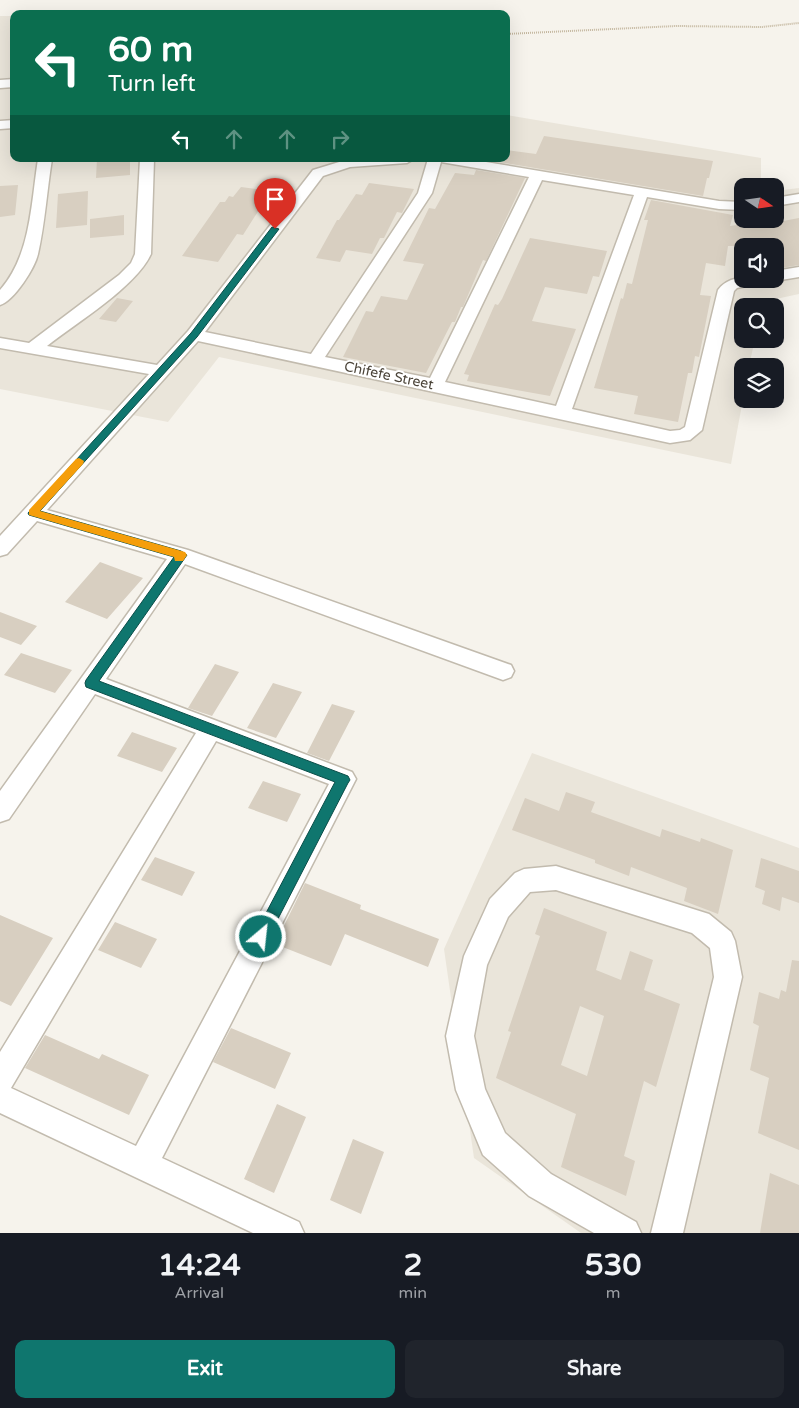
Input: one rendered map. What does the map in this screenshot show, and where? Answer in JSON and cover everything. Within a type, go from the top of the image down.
[{"type":"street","points":[[0,300],[16,282],[30,256],[46,162]]},
{"type":"street","points":[[32,349],[125,278],[138,265],[143,254],[148,162]]},
{"type":"street","points":[[0,549],[194,335],[318,173],[333,162]]},
{"type":"street","points":[[315,360],[425,193],[434,162]]},
{"type":"street","points":[[464,162],[719,205],[734,206]]},
{"type":"street","points":[[436,384],[538,174]]},
{"type":"street","points":[[562,413],[642,192]]},
{"type":"street","points":[[784,200],[799,198]]},
{"type":"street","points":[[784,274],[799,272]]},
{"type":"street","name":"Chifefe Street","points":[[194,335],[436,384],[670,437],[684,436],[693,430],[726,290],[734,284]]},
{"type":"street","points":[[0,343],[160,371]]},
{"type":"street","points":[[33,513],[181,555],[503,671]]},
{"type":"street","points":[[0,811],[181,555]]},
{"type":"street","points":[[91,683],[344,780],[142,1165]]},
{"type":"street","points":[[0,1079],[211,729]]},
{"type":"street","points":[[625,1233],[540,1185],[494,1144],[471,1090],[460,1036],[474,965],[499,908],[524,881],[556,878],[700,923],[722,942],[728,977],[667,1233]]},
{"type":"street","points":[[0,1098],[288,1233]]},
{"type":"path","points":[[510,34],[590,28],[703,26],[773,28],[799,23]]},
{"type":"shaded area","points":[[0,16],[10,16],[10,162],[510,162],[510,116],[761,158],[761,178],[734,178],[734,228],[784,228],[784,190],[799,188],[799,294],[780,298],[734,298],[734,348],[753,348],[751,358],[734,358],[734,408],[741,408],[731,464],[219,357],[168,422],[0,389]]},
{"type":"shaded area","points":[[532,753],[799,848],[799,1233],[581,1233],[474,1158],[444,949]]},
{"type":"building","points":[[544,136],[713,161],[703,196],[499,162],[510,162],[510,151],[536,154]]},
{"type":"building","points":[[97,162],[130,162],[130,175],[96,178]]},
{"type":"building","points":[[476,170],[525,178],[486,261],[483,260],[463,307],[461,307],[455,322],[452,322],[426,373],[343,357],[366,311],[373,312],[381,296],[407,300],[424,264],[403,261],[429,208],[435,209],[455,173],[474,175]]},
{"type":"building","points":[[369,183],[414,189],[402,213],[397,212],[384,238],[380,238],[372,254],[346,250],[340,262],[316,258],[337,220],[339,220],[356,194],[362,195]]},
{"type":"building","points":[[18,185],[15,215],[0,217],[0,186]]},
{"type":"building","points":[[241,187],[271,191],[243,235],[237,234],[218,262],[182,256],[220,202],[225,202],[229,196],[233,197]]},
{"type":"building","points":[[88,191],[87,225],[56,228],[58,194]]},
{"type":"building","points":[[651,200],[733,215],[730,226],[734,225],[734,228],[784,228],[784,221],[799,218],[799,265],[784,268],[784,238],[734,238],[734,246],[728,246],[725,266],[706,263],[700,295],[711,296],[699,357],[695,356],[692,373],[688,373],[678,422],[634,414],[638,396],[594,388],[621,298],[623,299],[627,283],[632,284],[648,220],[644,220]]},
{"type":"building","points":[[124,215],[124,235],[90,238],[90,219]]},
{"type":"building","points":[[530,238],[607,251],[599,277],[593,276],[587,294],[545,287],[532,321],[576,329],[550,396],[467,381],[469,375],[464,374],[495,304],[498,305],[502,299]]},
{"type":"building","points":[[117,298],[133,301],[116,322],[99,319]]},
{"type":"building","points":[[100,562],[143,578],[107,619],[65,602]]},
{"type":"building","points":[[0,612],[37,626],[21,645],[0,637]]},
{"type":"building","points":[[21,653],[72,670],[55,693],[4,675]]},
{"type":"building","points":[[215,664],[239,672],[212,716],[188,708]]},
{"type":"building","points":[[273,683],[302,692],[276,738],[247,728]]},
{"type":"building","points":[[332,704],[355,711],[329,761],[307,753]]},
{"type":"building","points":[[132,732],[177,748],[162,772],[117,756]]},
{"type":"building","points":[[263,781],[301,794],[287,822],[248,808]]},
{"type":"building","points":[[566,792],[595,802],[591,812],[660,837],[662,829],[700,842],[701,838],[733,850],[718,914],[684,901],[687,888],[631,867],[629,876],[595,863],[595,860],[512,830],[525,798],[559,811]]},
{"type":"building","points":[[155,857],[195,872],[182,896],[141,880]]},
{"type":"building","points":[[761,858],[799,871],[799,903],[782,897],[780,911],[762,904],[765,891],[755,887]]},
{"type":"building","points":[[305,883],[361,905],[360,909],[439,939],[428,967],[345,934],[331,966],[275,944]]},
{"type":"building","points":[[544,908],[607,932],[596,970],[621,980],[630,951],[653,960],[644,990],[680,1004],[656,1087],[644,1081],[624,1156],[635,1161],[626,1196],[561,1167],[576,1114],[496,1078],[511,1032],[508,1031],[540,936],[535,934]],"holes":[[[580,1006],[604,1016],[587,1076],[561,1065]]]},
{"type":"building","points":[[0,915],[53,938],[11,1006],[0,1001]]},
{"type":"building","points":[[115,922],[157,939],[141,968],[98,950]]},
{"type":"building","points":[[792,960],[799,961],[799,1150],[758,1133],[769,1078],[750,1070],[759,1026],[753,1023],[759,992],[779,999],[781,990],[786,992]]},
{"type":"building","points":[[231,1028],[291,1053],[275,1089],[213,1062]]},
{"type":"building","points":[[45,1035],[99,1059],[102,1054],[149,1075],[129,1115],[25,1068]]},
{"type":"building","points":[[277,1104],[306,1117],[274,1193],[244,1179]]},
{"type":"building","points":[[353,1139],[384,1152],[361,1214],[330,1200]]},
{"type":"building","points":[[770,1173],[799,1185],[799,1233],[760,1233]]},
{"type":"slow traffic","points":[[79,461],[33,513],[181,555],[179,558]]},
{"type":"route","points":[[261,937],[344,780],[91,683],[181,555],[33,513],[194,335],[275,229]]}]
